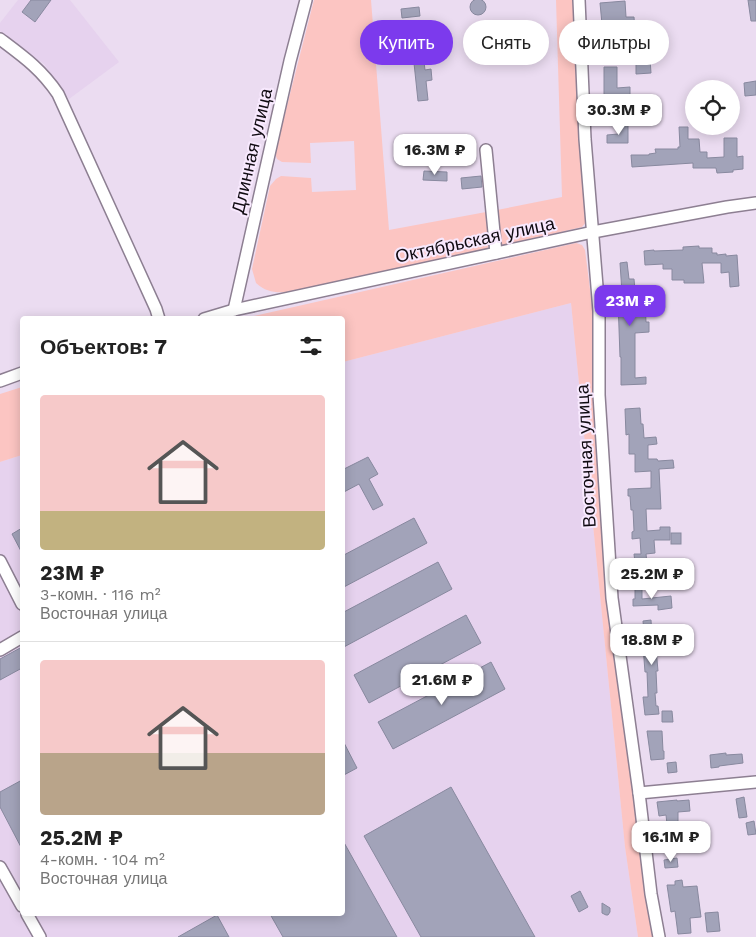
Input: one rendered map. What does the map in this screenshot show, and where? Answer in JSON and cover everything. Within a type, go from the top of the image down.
[{"type":"street","name":"Длинная улица","points":[[234,310],[290,61],[306,0]]},
{"type":"street","name":"Восточная улица","points":[[579,0],[585,139],[599,311],[599,395],[612,598],[658,937]]},
{"type":"street","points":[[0,39],[36,67],[48,79],[58,94],[158,316]]},
{"type":"street","points":[[486,150],[496,253]]},
{"type":"street","name":"Октябрьская улица","points":[[214,316],[234,310],[593,232],[756,203]]},
{"type":"street","points":[[0,381],[20,374]]},
{"type":"street","points":[[0,561],[20,600]]},
{"type":"street","points":[[0,650],[20,638]]},
{"type":"street","points":[[639,793],[756,782]]},
{"type":"street","points":[[0,867],[20,902]]},
{"type":"street","points":[[28,916],[40,937]]},
{"type":"shaded area","points":[[18,0],[70,0],[119,62],[69,99],[44,64],[0,31],[0,23]]},
{"type":"shaded area","points":[[314,0],[371,0],[373,20],[360,20],[360,65],[376,65],[389,230],[486,212],[489,245],[486,250],[288,292],[271,291],[263,288],[256,283],[252,269],[270,186],[276,179],[281,176],[311,178],[312,192],[356,190],[354,141],[310,143],[311,163],[282,162],[277,159],[275,153]]},
{"type":"shaded area","points":[[556,0],[576,0],[577,20],[559,20],[559,65],[579,65],[587,221],[582,227],[502,246],[499,243],[497,210],[562,197]]},
{"type":"shaded area","points":[[576,243],[582,245],[585,250],[593,313],[597,415],[654,937],[638,937],[625,847],[571,303],[345,361],[345,316],[254,316]]},
{"type":"shaded area","points":[[571,303],[625,847],[638,937],[0,937],[0,462],[20,456],[20,916],[345,916],[345,361]]},
{"type":"shaded area","points":[[20,388],[20,456],[0,462],[0,394]]},
{"type":"building","points":[[475,-1],[481,-1],[486,4],[484,13],[475,15],[470,10],[470,4]]},
{"type":"building","points":[[31,0],[51,0],[35,22],[22,12]]},
{"type":"building","points":[[748,0],[756,0],[756,21],[751,21]]},
{"type":"building","points":[[625,1],[626,17],[634,17],[634,20],[602,20],[600,3]]},
{"type":"building","points":[[419,7],[420,16],[402,18],[401,9]]},
{"type":"building","points":[[414,65],[424,65],[425,70],[431,69],[432,80],[426,81],[428,100],[418,101]]},
{"type":"building","points":[[636,65],[650,65],[651,73],[636,74]]},
{"type":"building","points":[[604,67],[617,67],[617,88],[630,87],[630,99],[638,99],[638,118],[624,118],[624,111],[604,111]]},
{"type":"building","points":[[756,81],[756,95],[745,96],[744,83]]},
{"type":"building","points":[[618,125],[628,125],[628,143],[607,143],[607,135],[618,134]]},
{"type":"building","points":[[679,127],[685,127],[685,135],[688,135],[688,139],[699,139],[700,152],[707,152],[707,158],[724,157],[724,138],[737,138],[737,157],[743,156],[743,169],[717,173],[716,168],[693,168],[693,163],[632,167],[631,155],[649,155],[656,153],[655,149],[678,149],[680,147]]},
{"type":"building","points":[[424,171],[447,172],[447,181],[423,180]]},
{"type":"building","points":[[481,176],[482,187],[462,189],[461,178]]},
{"type":"building","points":[[699,246],[699,248],[712,248],[712,253],[717,253],[717,255],[737,255],[739,286],[730,287],[729,272],[721,273],[721,263],[702,263],[704,283],[684,283],[684,280],[672,280],[672,269],[663,269],[663,264],[645,265],[644,251],[683,250],[683,247]]},
{"type":"building","points":[[627,262],[629,279],[634,279],[636,301],[645,301],[646,322],[649,322],[649,332],[635,333],[635,378],[646,377],[646,384],[621,385],[618,300],[615,300],[615,293],[622,293],[620,263]]},
{"type":"building","points":[[640,408],[644,438],[656,437],[657,444],[648,445],[648,459],[657,459],[658,461],[673,460],[674,468],[659,469],[661,509],[646,509],[647,531],[660,530],[660,527],[670,527],[670,540],[654,540],[655,553],[646,554],[648,572],[652,571],[653,579],[638,580],[637,563],[635,563],[634,554],[641,554],[640,538],[632,539],[632,532],[634,531],[633,510],[631,510],[628,489],[651,488],[651,471],[635,472],[635,454],[629,454],[629,434],[626,435],[625,409]]},
{"type":"building","points":[[368,457],[378,474],[369,479],[383,505],[373,510],[359,484],[345,491],[345,468]]},
{"type":"building","points":[[414,518],[427,543],[345,586],[345,554]]},
{"type":"building","points":[[20,529],[20,549],[12,534]]},
{"type":"building","points":[[671,533],[681,533],[681,544],[671,544]]},
{"type":"building","points":[[438,562],[452,589],[345,646],[345,611]]},
{"type":"building","points":[[642,586],[642,599],[671,596],[672,608],[658,610],[658,605],[633,606],[635,587]]},
{"type":"building","points":[[466,615],[481,643],[369,703],[354,675]]},
{"type":"building","points":[[651,620],[652,638],[670,636],[671,647],[656,648],[658,671],[656,671],[657,693],[655,693],[659,714],[645,715],[643,697],[648,697],[643,646],[645,646],[643,621]]},
{"type":"building","points":[[20,648],[20,669],[0,680],[0,659]]},
{"type":"building","points":[[491,662],[505,689],[393,749],[378,722]]},
{"type":"building","points":[[662,711],[672,711],[673,722],[662,722]]},
{"type":"building","points":[[647,731],[662,731],[664,759],[651,760]]},
{"type":"building","points":[[345,745],[357,768],[345,774]]},
{"type":"building","points":[[726,753],[726,755],[742,754],[743,763],[711,768],[710,755]]},
{"type":"building","points":[[676,762],[677,772],[668,773],[667,763]]},
{"type":"building","points":[[20,781],[20,845],[0,807],[0,792]]},
{"type":"building","points":[[451,787],[535,937],[421,937],[364,836]]},
{"type":"building","points":[[744,797],[747,817],[739,818],[736,799]]},
{"type":"building","points":[[689,800],[690,811],[678,812],[678,823],[667,824],[666,815],[659,816],[657,802]]},
{"type":"building","points":[[754,821],[756,834],[748,835],[746,823]]},
{"type":"building","points":[[676,836],[676,843],[661,844],[661,837]]},
{"type":"building","points":[[345,844],[397,937],[283,937],[271,916],[345,916]]},
{"type":"building","points":[[677,858],[678,867],[665,868],[664,860]]},
{"type":"building","points":[[682,880],[683,887],[697,886],[701,917],[690,918],[691,933],[678,934],[675,911],[671,912],[667,885],[675,885],[675,881]]},
{"type":"building","points":[[580,891],[588,907],[579,912],[571,896]]},
{"type":"building","points":[[602,903],[610,908],[608,915],[602,913]]},
{"type":"building","points":[[718,912],[720,931],[707,932],[705,913]]},
{"type":"building","points":[[218,916],[229,937],[178,937]]}]
